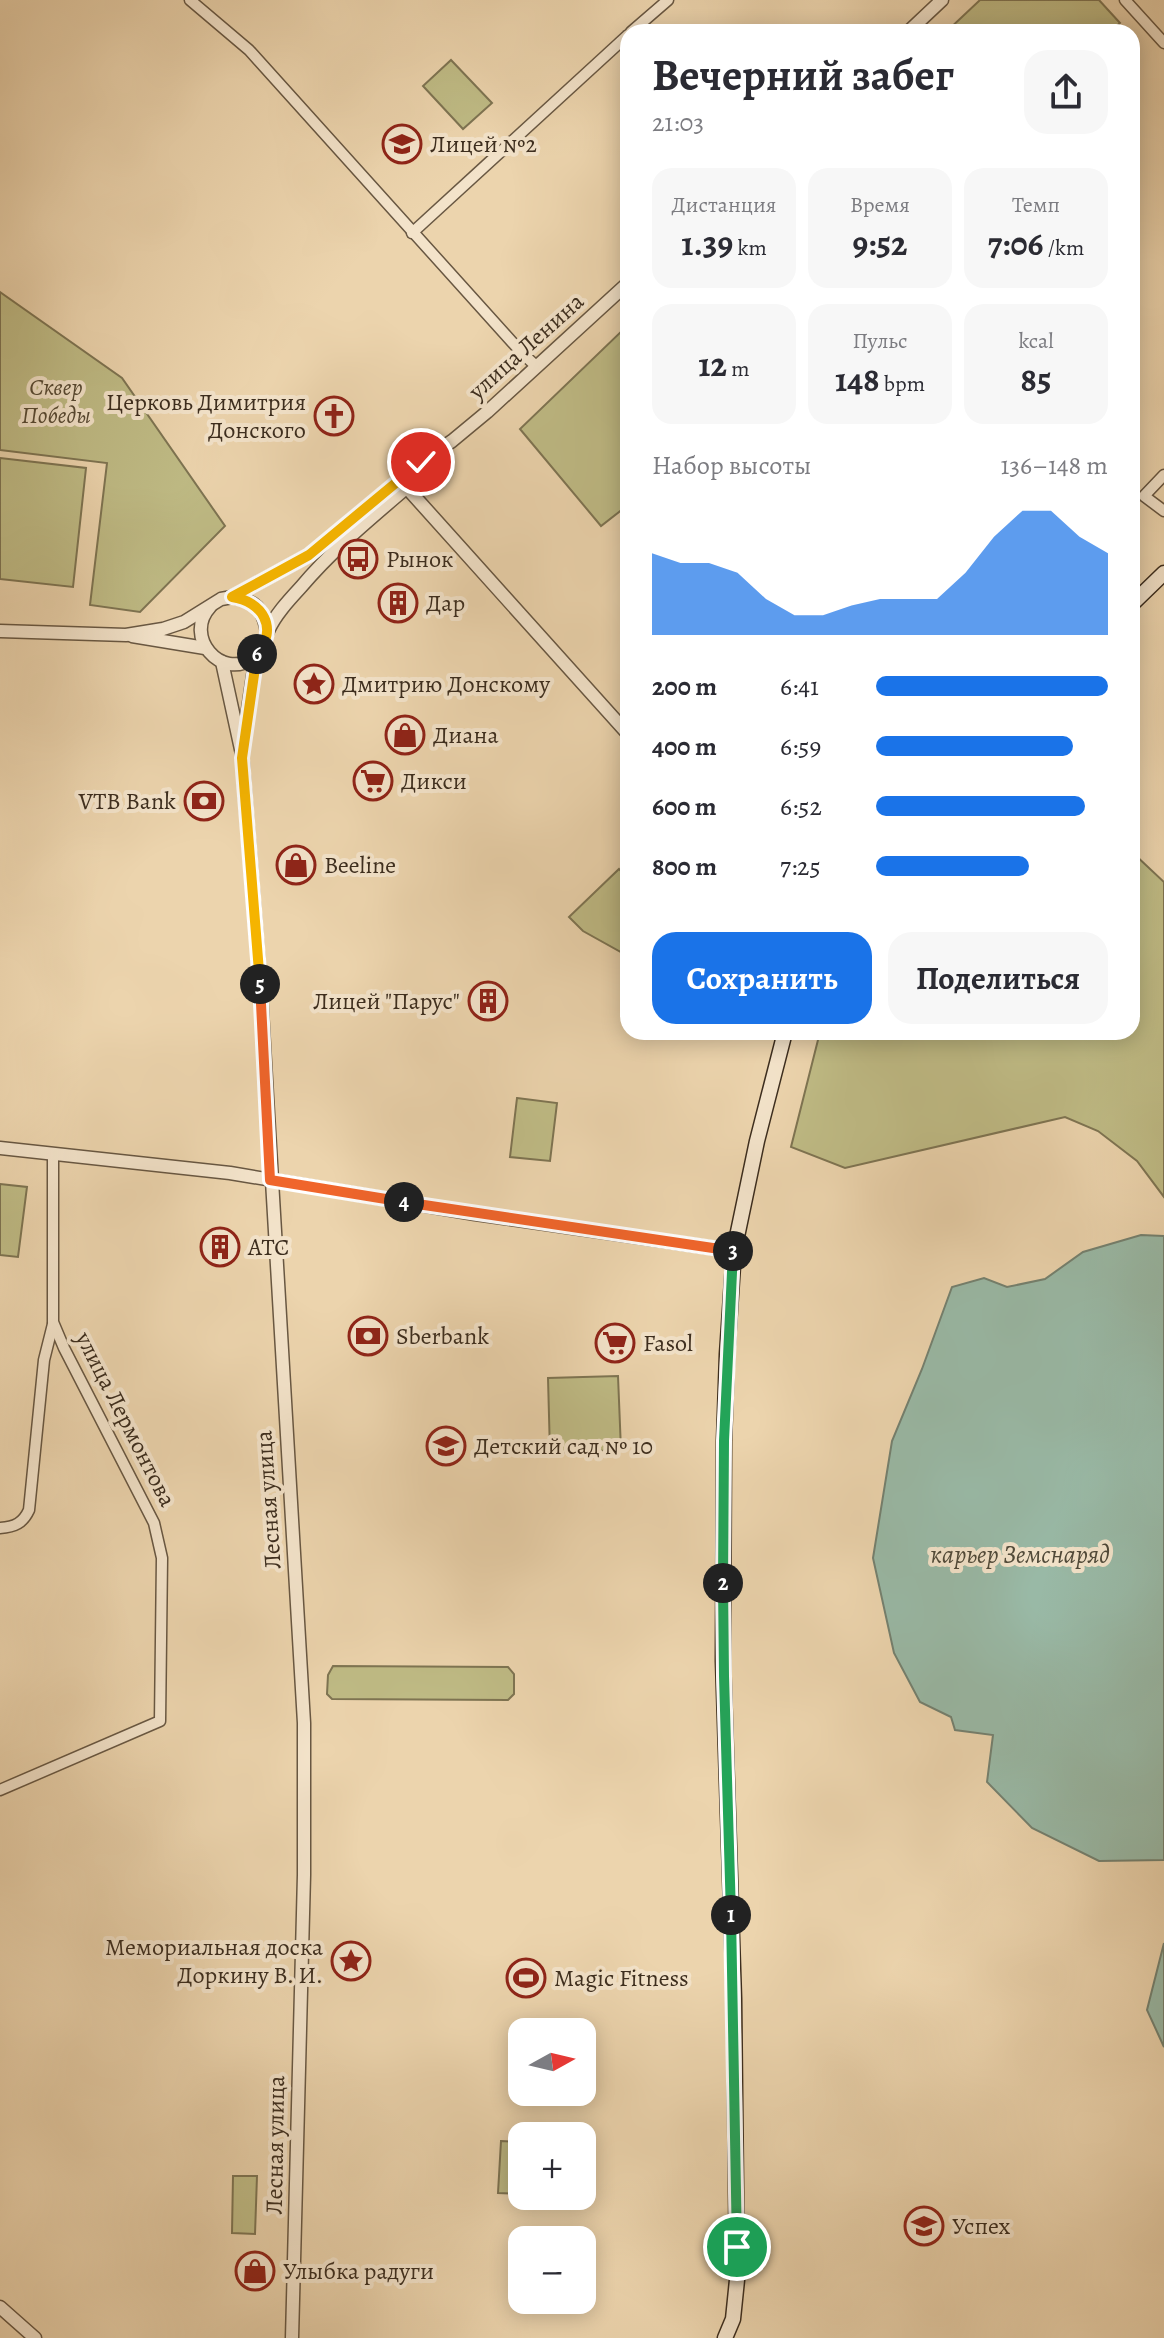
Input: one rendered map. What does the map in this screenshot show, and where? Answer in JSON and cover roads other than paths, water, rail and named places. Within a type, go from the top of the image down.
[{"type":"main road","points":[[1140,596],[1164,573]]},
{"type":"main road","points":[[732,2335],[737,2269],[734,1999],[724,1676],[725,1426],[734,1251],[757,1141],[783,1040]]},
{"type":"street","points":[[190,0],[249,50],[536,366]]},
{"type":"street","points":[[641,24],[668,0]]},
{"type":"street","points":[[916,24],[942,0]]},
{"type":"street","points":[[1125,0],[1164,43]]},
{"type":"street","points":[[412,233],[620,43]]},
{"type":"street","name":"улица Ленина","points":[[242,754],[256,656],[284,606],[319,566],[428,469],[452,441],[620,290]]},
{"type":"street","name":"улица Ленина","points":[[126,635],[184,622],[309,555],[421,462],[452,441]]},
{"type":"street","points":[[1164,475],[1144,496],[1164,511]]},
{"type":"street","points":[[407,488],[620,725]]},
{"type":"street","points":[[232,597],[243,598],[259,608],[265,618],[267,632]]},
{"type":"street","points":[[213,604],[205,613],[200,627],[201,638],[212,657],[233,664],[256,656]]},
{"type":"street","name":"улица Ленина","points":[[0,631],[126,635],[205,648]]},
{"type":"street","name":"Лесная улица","points":[[222,662],[242,754],[261,994],[304,1723],[304,1875],[292,2338]]},
{"type":"street","points":[[0,1148],[230,1173],[475,1214],[734,1251]]},
{"type":"street","name":"улица Лермонтова","points":[[0,1790],[160,1721],[162,1558],[154,1523],[53,1322],[53,1154]]},
{"type":"street","points":[[0,1528],[24,1521],[29,1510],[44,1360],[53,1322]]},
{"type":"street","points":[[0,2307],[35,2338]]},
{"type":"water","name":"карьер Земснаряд","points":[[1141,1235],[1164,1236],[1164,1860],[1099,1861],[1032,1828],[987,1782],[993,1735],[955,1730],[951,1717],[920,1702],[894,1653],[873,1558],[892,1441],[952,1287],[984,1278],[1007,1287],[1045,1279],[1083,1252]]},
{"type":"water","points":[[1164,1943],[1164,2047],[1147,2010]]},
{"type":"place","name":"Лицей №2","points":[[402,144]]},
{"type":"place","name":"Церковь Димитрия Донского","points":[[334,416]]},
{"type":"place","name":"Рынок","points":[[358,559]]},
{"type":"place","name":"Дар","points":[[398,603]]},
{"type":"place","name":"Дмитрию Донскому","points":[[314,684]]},
{"type":"place","name":"Диана","points":[[405,735]]},
{"type":"place","name":"Дикси","points":[[373,781]]},
{"type":"place","name":"VTB Bank","points":[[204,801]]},
{"type":"place","name":"Beeline","points":[[296,865]]},
{"type":"place","name":"Лицей \"Парус\"","points":[[488,1001]]},
{"type":"place","name":"АТС","points":[[220,1247]]},
{"type":"place","name":"Sberbank","points":[[368,1336]]},
{"type":"place","name":"Fasol","points":[[615,1343]]},
{"type":"place","name":"Детский сад № 10","points":[[446,1446]]},
{"type":"place","name":"Мемориальная доска Доркину В. И.","points":[[351,1961]]},
{"type":"place","name":"Magic Fitness","points":[[526,1978]]},
{"type":"place","name":"Успех","points":[[924,2226]]},
{"type":"place","name":"Улыбка радуги","points":[[255,2271]]},
{"type":"park label","name":"Сквер Победы","points":[[56,401]]}]
